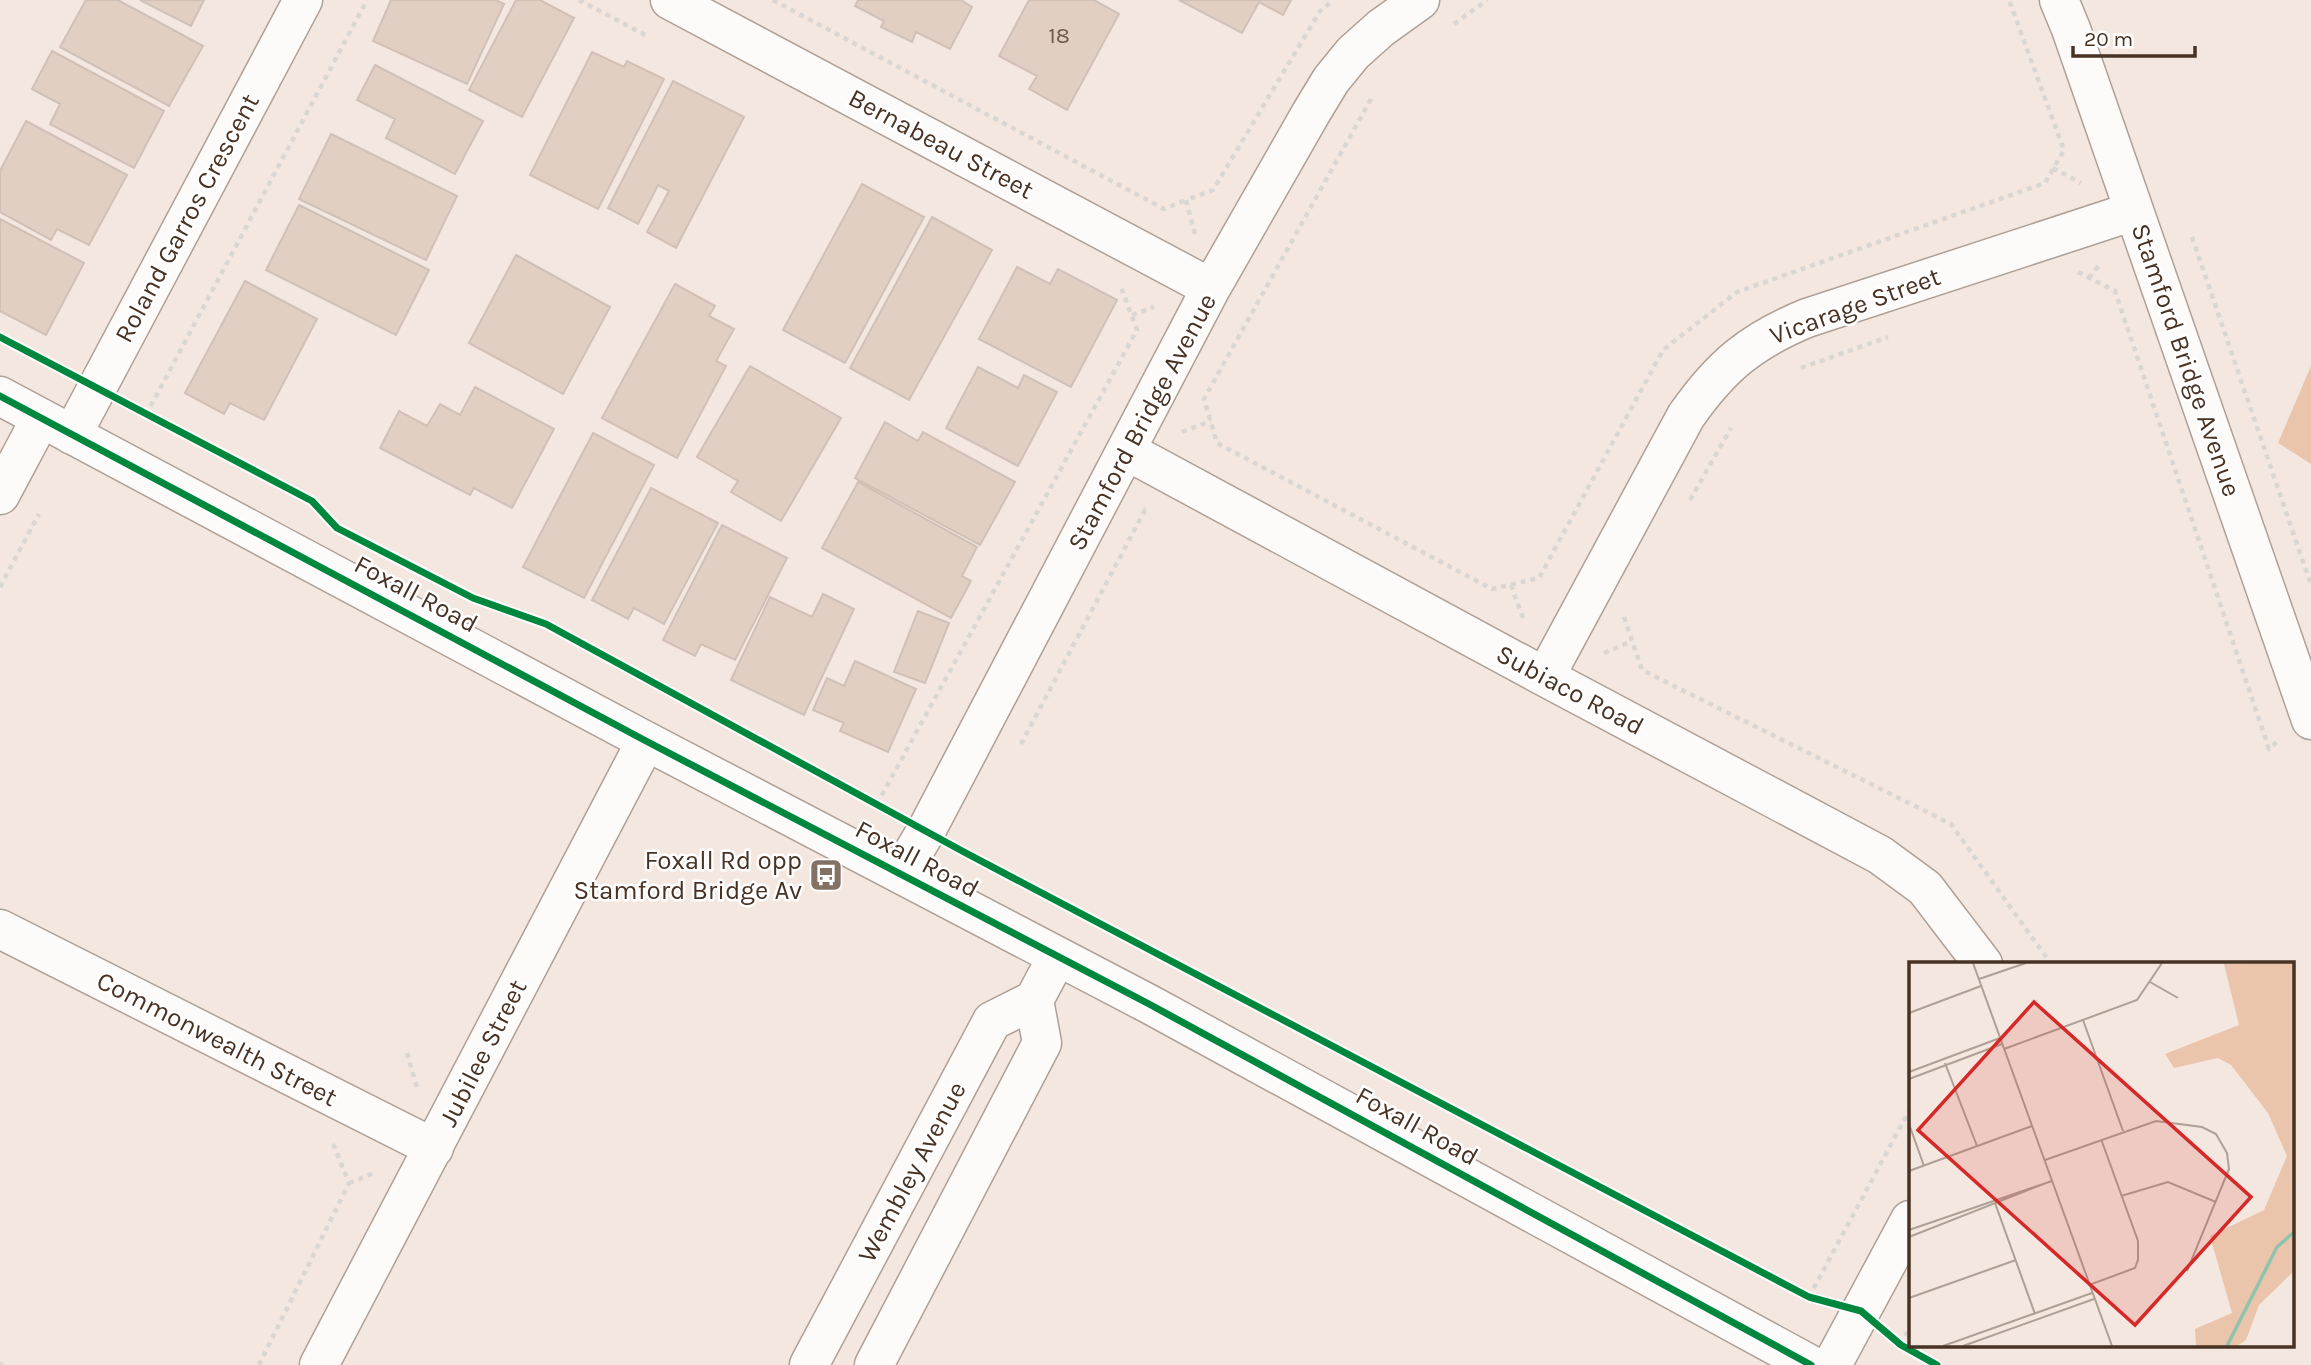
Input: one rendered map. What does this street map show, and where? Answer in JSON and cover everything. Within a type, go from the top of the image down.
[{"type":"street","name":"Roland Garros Crescent","points":[[0,495],[57,426],[97,389],[303,0]]},
{"type":"street","name":"Bernabeau Street","points":[[670,0],[1211,288]]},
{"type":"street","name":"Stamford Bridge Avenue","points":[[901,873],[926,831],[1211,288],[1331,80],[1353,53],[1420,0]]},
{"type":"street","name":"Stamford Bridge Avenue","points":[[2059,0],[2310,716]]},
{"type":"street","name":"Vicarage Street","points":[[1545,677],[1686,416],[1705,389],[1747,349],[1774,332],[1808,318],[2134,211]]},
{"type":"street","name":"Foxall Road","points":[[0,396],[646,741],[1149,1004],[1811,1365]]},
{"type":"street","name":"Subiaco Road","points":[[1127,451],[1880,855],[1925,888],[1981,962]]},
{"type":"street","name":"Jubilee Street","points":[[319,1365],[646,741]]},
{"type":"street","name":"Commonwealth Street","points":[[0,929],[434,1148]]},
{"type":"street","points":[[1034,1000],[1057,957]]},
{"type":"street","name":"Wembley Avenue","points":[[809,1365],[992,1021],[1034,1000],[1042,1043],[873,1365]]},
{"type":"street","points":[[1832,1365],[1909,1222]]},
{"type":"path","points":[[146,415],[367,0]]},
{"type":"path","points":[[579,0],[652,39]]},
{"type":"path","points":[[773,0],[1164,209],[1185,200]]},
{"type":"path","points":[[1446,30],[1488,0]]},
{"type":"path","points":[[1378,87],[1204,399],[1217,443],[1492,589],[1511,585]]},
{"type":"path","points":[[2192,237],[2311,585]]},
{"type":"path","points":[[2075,271],[2115,291],[2269,749],[2310,716]]},
{"type":"path","points":[[877,804],[1137,330],[1119,283]]},
{"type":"path","points":[[1795,370],[1897,334]]},
{"type":"path","points":[[97,389],[158,421]]},
{"type":"path","points":[[1684,512],[1736,418]]},
{"type":"path","points":[[0,587],[41,509]]},
{"type":"path","points":[[1016,754],[1145,510],[1157,516]]},
{"type":"path","points":[[1631,606],[1624,617],[1643,670],[1951,824],[2050,962]]},
{"type":"path","points":[[864,798],[926,831]]},
{"type":"path","points":[[1809,1297],[1909,1111]]},
{"type":"path","points":[[258,1365],[349,1183],[334,1146],[322,1140]]},
{"type":"path","points":[[1796,1290],[1809,1297],[1861,1311],[1913,1352]]},
{"type":"path","points":[[1901,1345],[1909,1329]]},
{"type":"shaded area","points":[[2311,366],[2311,464],[2278,443]]},
{"type":"building","points":[[86,0],[118,0],[203,46],[169,106],[60,47]]},
{"type":"building","points":[[140,0],[204,0],[191,26]]},
{"type":"building","points":[[391,0],[496,0],[504,4],[467,84],[373,41]]},
{"type":"building","points":[[516,0],[540,0],[574,18],[522,117],[469,90]]},
{"type":"building","points":[[858,0],[961,0],[972,7],[950,49],[916,32],[912,42],[881,27],[884,21],[855,6]]},
{"type":"building","points":[[1029,0],[1094,0],[1119,14],[1067,110],[1029,89],[1037,76],[999,56]]},
{"type":"building","points":[[1179,0],[1291,0],[1283,15],[1259,2],[1242,33]]},
{"type":"building","points":[[52,51],[164,111],[134,168],[50,124],[60,104],[32,89]]},
{"type":"building","points":[[592,52],[624,67],[627,61],[664,79],[598,209],[530,175]]},
{"type":"building","points":[[375,65],[483,121],[455,174],[386,138],[395,119],[357,100]]},
{"type":"building","points":[[673,81],[744,117],[676,248],[647,232],[669,191],[658,185],[638,224],[608,208]]},
{"type":"building","points":[[26,121],[127,175],[89,245],[57,229],[51,240],[0,212],[0,171]]},
{"type":"building","points":[[331,134],[457,196],[426,260],[299,199]]},
{"type":"building","points":[[862,184],[924,217],[845,363],[783,330]]},
{"type":"building","points":[[299,205],[429,270],[396,335],[266,270]]},
{"type":"building","points":[[932,217],[992,250],[909,400],[850,368]]},
{"type":"building","points":[[0,219],[84,263],[46,335],[0,311]]},
{"type":"building","points":[[516,255],[610,307],[563,394],[469,343]]},
{"type":"building","points":[[1017,267],[1050,284],[1058,269],[1117,300],[1071,387],[979,339]]},
{"type":"building","points":[[245,281],[317,319],[264,420],[230,403],[224,414],[185,393]]},
{"type":"building","points":[[675,284],[715,306],[709,316],[734,329],[716,361],[726,366],[677,458],[602,418]]},
{"type":"building","points":[[750,366],[841,418],[781,521],[731,492],[738,481],[697,457]]},
{"type":"building","points":[[978,367],[1018,388],[1024,375],[1057,392],[1018,466],[946,428]]},
{"type":"building","points":[[475,387],[554,429],[512,508],[474,488],[470,495],[380,448],[399,411],[427,426],[440,404],[460,415]]},
{"type":"building","points":[[885,422],[918,441],[923,432],[1015,482],[980,545],[855,478]]},
{"type":"building","points":[[593,433],[654,465],[584,598],[523,567]]},
{"type":"building","points":[[858,482],[977,547],[962,576],[971,581],[951,618],[822,548]]},
{"type":"building","points":[[651,488],[718,523],[664,624],[634,608],[628,619],[592,600]]},
{"type":"building","points":[[722,525],[787,558],[735,660],[701,644],[695,656],[663,640]]},
{"type":"building","points":[[823,594],[854,609],[804,715],[731,680],[770,597],[812,617]]},
{"type":"building","points":[[918,611],[949,623],[925,683],[894,672]]},
{"type":"building","points":[[855,661],[916,689],[888,752],[840,731],[844,723],[813,710],[827,678],[844,686]]},
{"type":"cycle path","points":[[0,337],[312,501],[337,528],[473,598],[546,624],[964,852],[1809,1297],[1861,1311],[1901,1345],[1937,1365]]},
{"type":"cycle path","points":[[0,396],[646,741],[1149,1004],[1811,1365]]},
{"type":"place","name":"Foxall Rd opp Stamford Bridge Av","points":[[826,875]]}]
